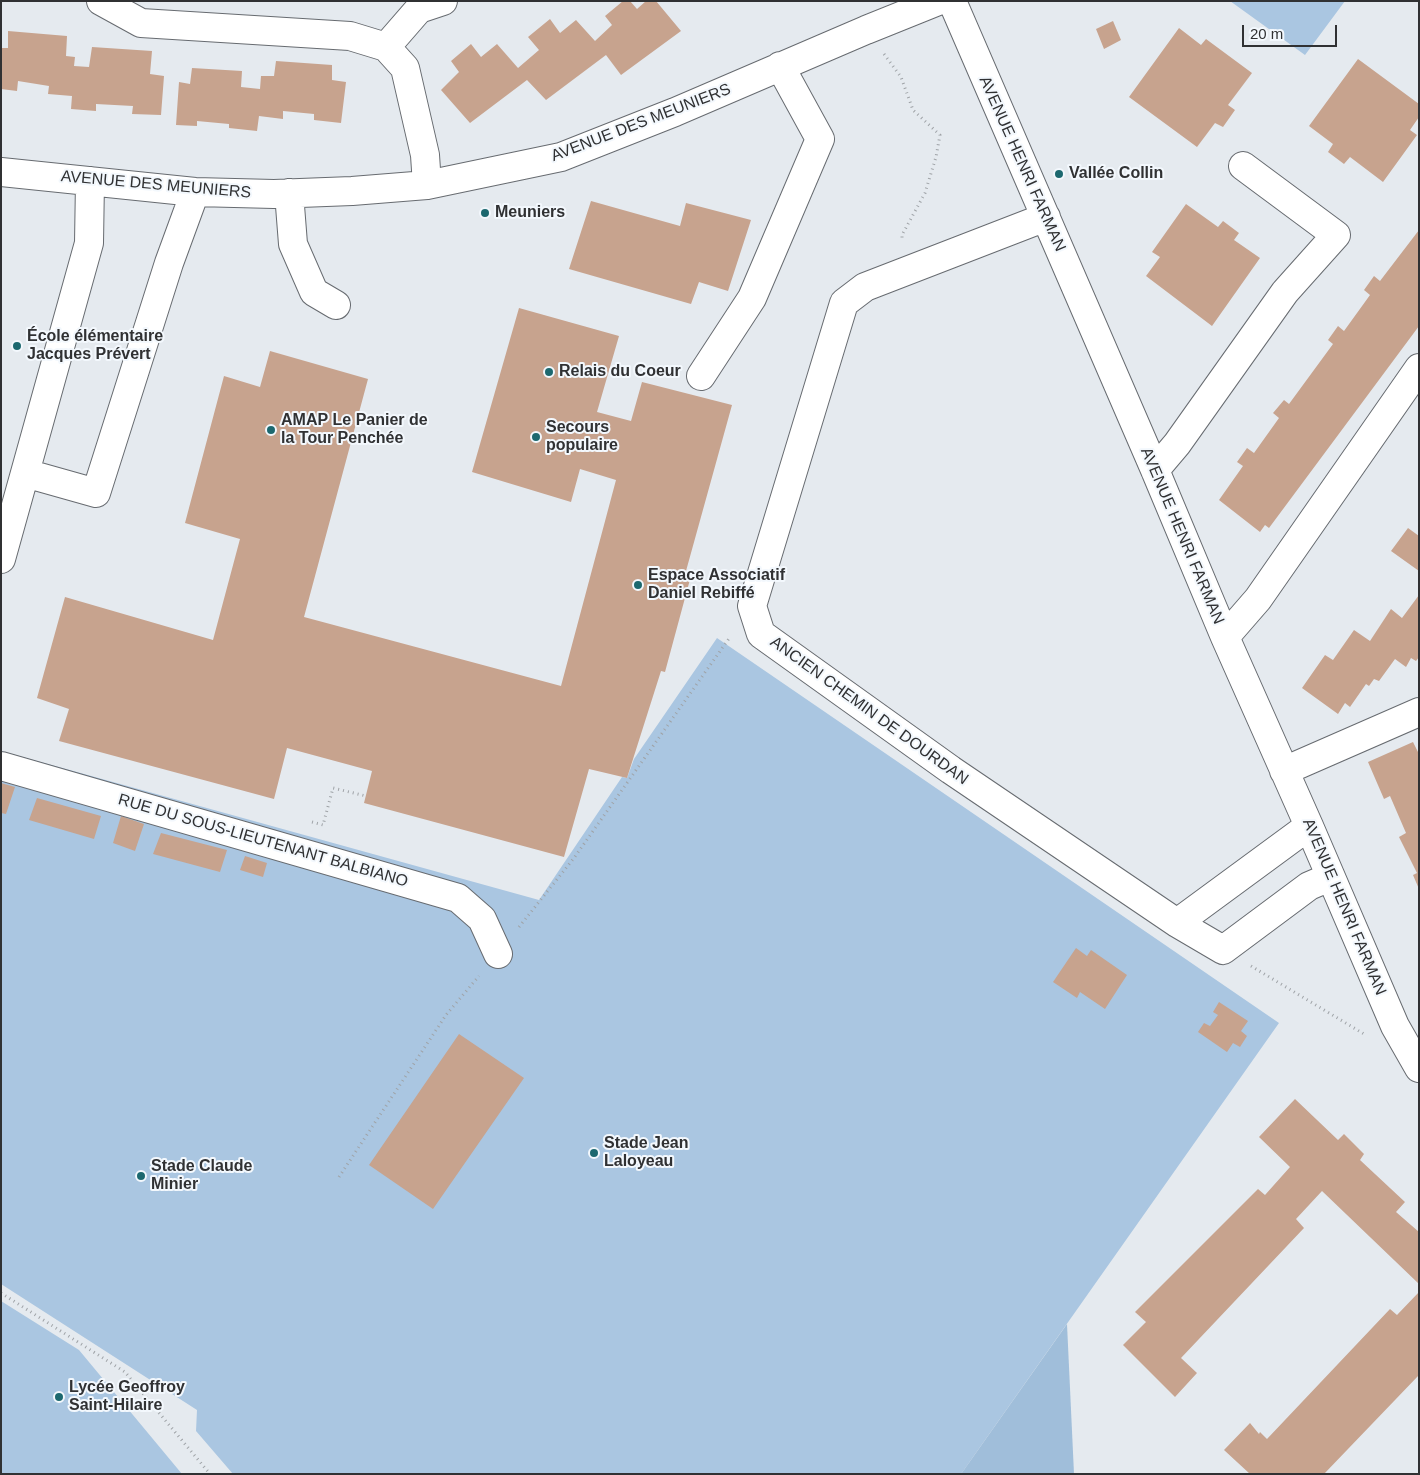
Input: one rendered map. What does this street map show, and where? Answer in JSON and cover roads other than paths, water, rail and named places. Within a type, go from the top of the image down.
[{"type":"street","points":[[101,1],[141,23],[350,36],[386,47],[406,68],[425,156],[427,185]]},
{"type":"street","name":"AVENUE DES MEUNIERS","points":[[1,172],[195,192],[289,193],[352,191],[427,185],[561,157],[675,112],[780,66],[938,1]]},
{"type":"street","name":"AVENUE HENRI FARMAN","points":[[952,1],[1155,470],[1225,637],[1395,1026],[1419,1068]]},
{"type":"street","points":[[386,47],[426,4]]},
{"type":"street","points":[[700,376],[752,298],[820,139],[780,66]]},
{"type":"street","points":[[1155,470],[1177,444],[1285,292],[1336,235],[1242,166]]},
{"type":"street","points":[[1,559],[89,243],[90,181]]},
{"type":"street","points":[[26,473],[96,493],[169,263],[195,192]]},
{"type":"street","points":[[289,193],[293,244],[314,292],[336,305]]},
{"type":"street","name":"ANCIEN CHEMIN DE DOURDAN","points":[[1046,217],[865,287],[844,303],[752,606],[761,634],[951,770],[1177,923],[1224,950],[1309,886],[1330,877]]},
{"type":"street","points":[[1225,637],[1258,599],[1419,368]]},
{"type":"street","points":[[1284,771],[1419,712]]},
{"type":"street","name":"RUE DU SOUS-LIEUTENANT BALBIANO","points":[[1,766],[458,898],[482,919],[498,954]]},
{"type":"street","points":[[1177,923],[1309,826]]},
{"type":"place","name":"Vallée Collin","points":[[1059,174]]},
{"type":"place","name":"Meuniers","points":[[485,213]]},
{"type":"place","name":"École élémentaire Jacques Prévert","points":[[17,346]]},
{"type":"place","name":"Relais du Coeur","points":[[549,372]]},
{"type":"place","name":"AMAP Le Panier de la Tour Penchée","points":[[271,430]]},
{"type":"place","name":"Secours populaire","points":[[536,437]]},
{"type":"place","name":"Espace Associatif Daniel Rebiffé","points":[[638,585]]},
{"type":"place","name":"Stade Jean Laloyeau","points":[[594,1153]]},
{"type":"place","name":"Stade Claude Minier","points":[[141,1176]]},
{"type":"place","name":"Lycée Geoffroy Saint-Hilaire","points":[[59,1397]]}]
